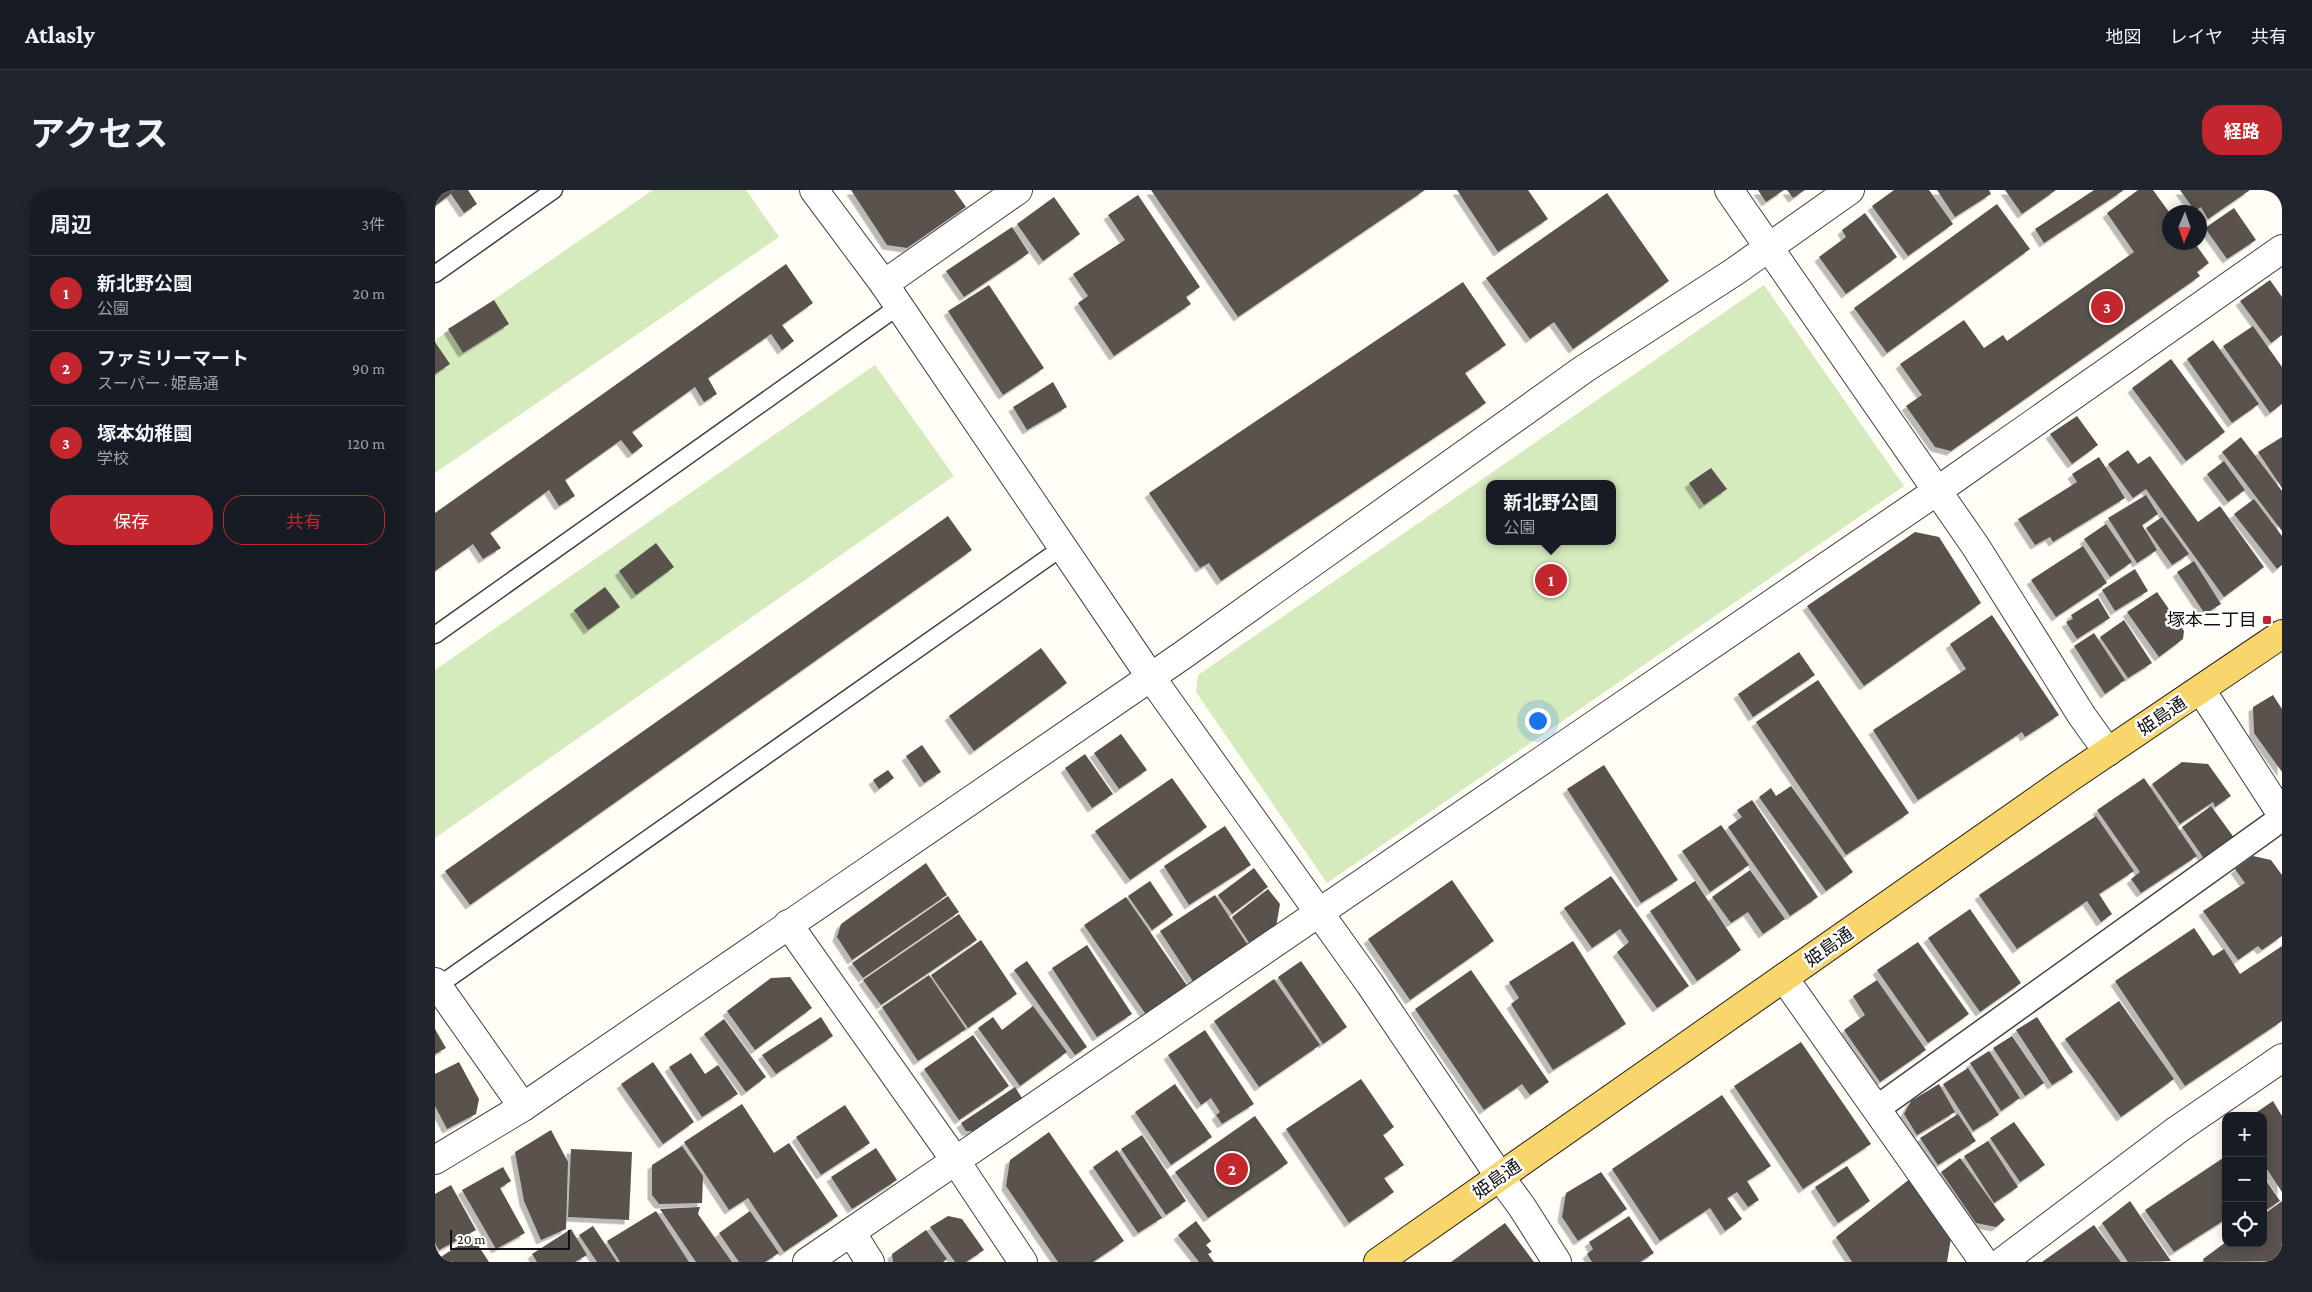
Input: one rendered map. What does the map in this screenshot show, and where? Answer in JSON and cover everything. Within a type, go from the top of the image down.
[{"type":"main road","name":"姫島通","points":[[1378,1262],[2108,752],[2282,634]]},
{"type":"street","points":[[814,190],[884,284],[1150,676],[1370,984],[1522,1207],[1557,1262]]},
{"type":"street","points":[[884,284],[1018,190]]},
{"type":"street","points":[[1729,190],[1976,547],[2082,716],[2108,752]]},
{"type":"street","points":[[435,1160],[523,1107],[1191,649],[1584,369],[1734,272],[1849,190]]},
{"type":"street","points":[[807,1262],[1937,491],[2282,249]]},
{"type":"street","points":[[1876,1109],[2282,816],[2201,690]]},
{"type":"street","points":[[789,924],[955,1160],[1023,1262]]},
{"type":"street","points":[[1784,978],[1984,1262]]},
{"type":"street","points":[[437,984],[523,1107]]},
{"type":"street","points":[[2002,1262],[2177,1130],[2282,1058]]},
{"type":"street","points":[[851,1232],[870,1262]]},
{"type":"lane","points":[[435,274],[554,190]]},
{"type":"lane","points":[[435,635],[899,306]]},
{"type":"lane","points":[[437,984],[1063,548]]},
{"type":"green space","points":[[653,190],[746,190],[779,237],[435,473],[435,340]]},
{"type":"green space","points":[[1764,285],[1904,486],[1327,883],[1196,692],[1198,675]]},
{"type":"green space","points":[[875,365],[954,476],[435,838],[435,670]]},
{"type":"building","points":[[435,190],[468,190],[477,204],[464,213],[451,194],[435,206]]},
{"type":"building","points":[[851,190],[954,190],[966,207],[907,248],[887,245]]},
{"type":"building","points":[[1151,190],[1425,190],[1238,317]]},
{"type":"building","points":[[1457,190],[1528,190],[1548,219],[1498,252]]},
{"type":"building","points":[[1758,190],[1784,190],[1766,202]]},
{"type":"building","points":[[1787,190],[1805,190],[1793,198]]},
{"type":"building","points":[[1894,190],[1929,190],[1953,224],[1908,256],[1872,206]]},
{"type":"building","points":[[1937,190],[1989,190],[1991,194],[1955,217]]},
{"type":"building","points":[[2005,190],[2056,190],[2022,214]]},
{"type":"building","points":[[2094,190],[2124,190],[2044,243],[2035,229]]},
{"type":"building","points":[[2138,190],[2153,190],[2164,205],[2162,205],[2162,250],[2200,250],[2209,263],[2197,272],[2200,276],[1951,451],[1935,447],[1906,406],[1922,395],[1900,364],[1964,320],[1984,348],[2003,335],[2007,341],[2134,252],[2107,213]]},
{"type":"building","points":[[2180,190],[2250,190],[2208,219],[2207,205],[2191,205]]},
{"type":"building","points":[[1607,193],[1669,281],[1573,349],[1554,322],[1530,339],[1486,278]]},
{"type":"building","points":[[1138,195],[1200,287],[1186,297],[1191,304],[1114,356],[1078,303],[1088,296],[1073,274],[1125,240],[1108,215]]},
{"type":"building","points":[[1054,197],[1080,234],[1043,261],[1017,224]]},
{"type":"building","points":[[1997,204],[2030,249],[1887,353],[1854,308]]},
{"type":"building","points":[[2234,208],[2256,240],[2227,259],[2207,231],[2207,227]]},
{"type":"building","points":[[1865,213],[1897,257],[1846,294],[1819,257],[1846,237],[1842,230]]},
{"type":"building","points":[[1012,227],[1029,253],[964,297],[946,271]]},
{"type":"building","points":[[786,264],[813,303],[782,325],[794,341],[782,350],[771,334],[708,378],[717,394],[704,402],[695,387],[632,432],[643,446],[632,454],[621,440],[565,480],[575,496],[559,506],[549,490],[490,533],[501,548],[483,559],[473,544],[435,571],[435,513]]},
{"type":"building","points":[[2270,280],[2282,297],[2282,335],[2271,343],[2240,301]]},
{"type":"building","points":[[1463,282],[1506,345],[1465,373],[1486,403],[1221,581],[1209,563],[1200,568],[1149,493]]},
{"type":"building","points":[[989,285],[1044,368],[1003,395],[948,311]]},
{"type":"building","points":[[494,300],[509,324],[463,353],[448,329]]},
{"type":"building","points":[[2253,326],[2282,367],[2282,404],[2270,413],[2223,346]]},
{"type":"building","points":[[2213,340],[2259,404],[2232,423],[2187,359]]},
{"type":"building","points":[[435,342],[450,364],[435,374]]},
{"type":"building","points":[[2171,359],[2225,432],[2186,461],[2132,388]]},
{"type":"building","points":[[1053,382],[1067,407],[1027,430],[1013,407]]},
{"type":"building","points":[[2077,416],[2098,445],[2072,464],[2050,434]]},
{"type":"building","points":[[2241,437],[2282,491],[2282,531],[2222,452]]},
{"type":"building","points":[[2282,437],[2282,488],[2258,452]]},
{"type":"building","points":[[2128,450],[2138,464],[2150,456],[2198,522],[2220,506],[2264,567],[2224,597],[2146,489],[2133,498],[2108,464]]},
{"type":"building","points":[[2099,457],[2125,498],[2053,542],[2050,537],[2035,545],[2018,519],[2077,482],[2072,474]]},
{"type":"building","points":[[2224,461],[2245,490],[2228,502],[2207,474]]},
{"type":"building","points":[[1711,468],[1727,489],[1704,505],[1689,483]]},
{"type":"building","points":[[2146,495],[2158,514],[2142,525],[2157,550],[2137,563],[2108,518]]},
{"type":"building","points":[[2254,499],[2282,536],[2282,565],[2277,569],[2234,514]]},
{"type":"building","points":[[948,516],[972,550],[470,905],[445,871]]},
{"type":"building","points":[[2162,517],[2189,554],[2172,565],[2146,528]]},
{"type":"building","points":[[2106,524],[2132,562],[2110,577],[2084,539]]},
{"type":"building","points":[[1915,532],[1939,537],[1981,603],[1864,686],[1807,606]]},
{"type":"building","points":[[656,543],[674,567],[636,595],[619,571]]},
{"type":"building","points":[[2083,546],[2107,583],[2056,617],[2031,580]]},
{"type":"building","points":[[2194,561],[2221,604],[2205,614],[2177,572]]},
{"type":"building","points":[[2135,569],[2148,591],[2115,611],[2102,590]]},
{"type":"building","points":[[605,587],[620,607],[588,630],[574,610]]},
{"type":"building","points":[[2157,592],[2184,631],[2183,639],[2159,657],[2127,612]]},
{"type":"building","points":[[2098,598],[2110,618],[2077,639],[2066,622],[2073,619],[2071,615]]},
{"type":"building","points":[[1992,615],[2059,715],[2025,737],[2022,732],[1918,800],[1873,730],[1966,669],[1950,644]]},
{"type":"building","points":[[2124,620],[2152,663],[2128,678],[2100,637]]},
{"type":"building","points":[[2094,633],[2125,680],[2105,694],[2074,646]]},
{"type":"building","points":[[1041,648],[1067,683],[974,751],[949,716]]},
{"type":"building","points":[[1799,652],[1815,675],[1753,717],[1738,694]]},
{"type":"building","points":[[1818,680],[1909,813],[1846,855],[1756,722]]},
{"type":"building","points":[[2273,695],[2282,709],[2282,772],[2254,733],[2253,707]]},
{"type":"building","points":[[1121,734],[1147,770],[1119,789],[1094,753]]},
{"type":"building","points":[[922,745],[941,772],[924,783],[906,756]]},
{"type":"building","points":[[1085,754],[1113,794],[1092,808],[1065,768]]},
{"type":"building","points":[[2182,762],[2208,764],[2231,796],[2215,807],[2213,802],[2180,824],[2152,784]]},
{"type":"building","points":[[1604,765],[1678,880],[1641,903],[1567,789]]},
{"type":"building","points":[[888,770],[894,778],[879,789],[873,780]]},
{"type":"building","points":[[1172,778],[1207,827],[1130,880],[1095,831]]},
{"type":"building","points":[[2144,778],[2197,856],[2141,893],[2131,879],[2140,872],[2097,810]]},
{"type":"building","points":[[1791,786],[1853,872],[1826,891],[1759,797],[1771,788],[1776,796]]},
{"type":"building","points":[[1752,800],[1818,897],[1790,916],[1728,827],[1742,817],[1737,810]]},
{"type":"building","points":[[2211,806],[2235,839],[2205,860],[2182,827]]},
{"type":"building","points":[[2096,816],[2134,871],[2099,894],[2112,914],[2101,922],[2087,901],[2017,949],[1979,895]]},
{"type":"building","points":[[1721,825],[1749,865],[1710,892],[1682,851]]},
{"type":"building","points":[[1225,826],[1251,865],[1189,905],[1164,866]]},
{"type":"building","points":[[2253,856],[2271,860],[2282,875],[2282,936],[2262,950],[2258,946],[2238,960],[2203,911],[2245,883],[2235,869]]},
{"type":"building","points":[[926,863],[947,895],[852,960],[837,937],[841,924]]},
{"type":"building","points":[[1254,868],[1268,887],[1232,914],[1218,895]]},
{"type":"building","points":[[1750,870],[1785,919],[1763,934],[1748,912],[1731,923],[1712,897]]},
{"type":"building","points":[[1611,876],[1689,986],[1657,1008],[1617,952],[1629,942],[1620,929],[1592,948],[1564,908]]},
{"type":"building","points":[[1452,880],[1494,941],[1410,1000],[1368,939]]},
{"type":"building","points":[[1150,881],[1173,915],[1152,930],[1128,896]]},
{"type":"building","points":[[1695,881],[1741,950],[1697,981],[1650,911]]},
{"type":"building","points":[[1268,889],[1280,904],[1276,927],[1250,944],[1232,917]]},
{"type":"building","points":[[1215,895],[1249,947],[1194,983],[1160,931]]},
{"type":"building","points":[[948,896],[959,912],[863,978],[852,963]]},
{"type":"building","points":[[1126,897],[1188,987],[1147,1016],[1084,925]]},
{"type":"building","points":[[1970,909],[2021,983],[1980,1012],[1928,938]]},
{"type":"building","points":[[959,914],[977,940],[881,1005],[863,980]]},
{"type":"building","points":[[2194,928],[2213,956],[2224,949],[2240,974],[2282,946],[2282,1021],[2185,1086],[2115,981]]},
{"type":"building","points":[[981,940],[1017,994],[968,1028],[931,975]]},
{"type":"building","points":[[1573,941],[1626,1024],[1553,1070],[1511,1004],[1519,998],[1509,982]]},
{"type":"building","points":[[1918,942],[1969,1014],[1928,1043],[1877,970]]},
{"type":"building","points":[[1087,945],[1132,1014],[1097,1037],[1052,968]]},
{"type":"building","points":[[1027,961],[1087,1047],[1075,1055],[1014,970]]},
{"type":"building","points":[[1301,961],[1347,1027],[1323,1044],[1278,977]]},
{"type":"building","points":[[1471,970],[1549,1082],[1530,1095],[1522,1084],[1484,1110],[1415,1009]]},
{"type":"building","points":[[929,975],[966,1029],[918,1061],[882,1007]]},
{"type":"building","points":[[790,977],[812,1008],[755,1050],[727,1011],[771,978]]},
{"type":"building","points":[[1274,979],[1320,1045],[1259,1087],[1214,1021]]},
{"type":"building","points":[[1877,980],[1926,1050],[1880,1082],[1844,1030],[1865,1015],[1853,996]]},
{"type":"building","points":[[2119,1001],[2174,1079],[2121,1117],[2065,1039]]},
{"type":"building","points":[[1033,1006],[1067,1052],[1020,1086],[978,1028],[993,1017],[1002,1030]]},
{"type":"building","points":[[821,1017],[833,1036],[776,1074],[762,1055]]},
{"type":"building","points":[[2037,1017],[2073,1072],[2052,1085],[2016,1030]]},
{"type":"building","points":[[724,1019],[766,1077],[746,1092],[704,1034]]},
{"type":"building","points":[[435,1029],[446,1048],[435,1054]]},
{"type":"building","points":[[1205,1030],[1254,1104],[1222,1124],[1216,1115],[1220,1112],[1211,1098],[1201,1105],[1168,1055]]},
{"type":"building","points":[[973,1035],[1009,1086],[959,1120],[924,1069]]},
{"type":"building","points":[[2012,1036],[2044,1083],[2025,1096],[1993,1048]]},
{"type":"building","points":[[1801,1042],[1871,1144],[1803,1189],[1734,1086]]},
{"type":"building","points":[[1989,1051],[2020,1098],[2001,1111],[1970,1063]]},
{"type":"building","points":[[691,1053],[705,1074],[718,1065],[738,1094],[702,1117],[669,1067]]},
{"type":"building","points":[[459,1062],[479,1099],[476,1114],[447,1129],[435,1106],[435,1074]]},
{"type":"building","points":[[653,1062],[694,1122],[663,1144],[621,1084]]},
{"type":"building","points":[[1968,1068],[1999,1115],[1973,1131],[1943,1084]]},
{"type":"building","points":[[1361,1079],[1394,1127],[1383,1135],[1404,1165],[1384,1178],[1394,1192],[1349,1223],[1286,1129]]},
{"type":"building","points":[[1175,1084],[1212,1137],[1171,1165],[1135,1112]]},
{"type":"building","points":[[1939,1084],[1955,1112],[1917,1135],[1904,1114],[1911,1101]]},
{"type":"building","points":[[1015,1087],[1025,1103],[982,1132],[966,1131],[961,1123]]},
{"type":"building","points":[[1722,1095],[1771,1166],[1747,1181],[1759,1200],[1748,1207],[1737,1192],[1727,1198],[1742,1219],[1725,1231],[1710,1208],[1660,1241],[1612,1169]]},
{"type":"building","points":[[2273,1101],[2282,1116],[2282,1192],[2267,1169],[2267,1112],[2257,1112]]},
{"type":"building","points":[[742,1104],[774,1153],[789,1143],[838,1216],[784,1252],[748,1198],[729,1210],[684,1142]]},
{"type":"building","points":[[845,1105],[870,1143],[821,1175],[796,1137]]},
{"type":"building","points":[[1958,1114],[1976,1141],[1938,1165],[1920,1138]]},
{"type":"building","points":[[1255,1116],[1288,1163],[1208,1218],[1175,1172]]},
{"type":"building","points":[[2014,1122],[2045,1165],[2020,1182],[1990,1138]]},
{"type":"building","points":[[551,1130],[568,1162],[566,1229],[541,1240],[524,1201],[515,1152]]},
{"type":"building","points":[[1049,1132],[1124,1241],[1093,1262],[1058,1262],[1006,1186],[1010,1160]]},
{"type":"building","points":[[1142,1135],[1186,1201],[1166,1215],[1121,1149]]},
{"type":"building","points":[[1988,1141],[2018,1187],[1994,1203],[1964,1156]]},
{"type":"building","points":[[682,1146],[703,1176],[702,1203],[659,1204],[652,1195],[652,1165]]},
{"type":"building","points":[[876,1148],[897,1180],[852,1209],[831,1177]]},
{"type":"building","points":[[571,1149],[632,1152],[629,1220],[568,1217]]},
{"type":"building","points":[[1117,1150],[1162,1218],[1138,1233],[1093,1167]]},
{"type":"building","points":[[1960,1158],[2005,1220],[1996,1227],[1976,1223],[1941,1172]]},
{"type":"building","points":[[2222,1159],[2222,1222],[2174,1252],[2145,1210]]},
{"type":"building","points":[[1847,1166],[1870,1201],[1838,1223],[1815,1187]]},
{"type":"building","points":[[503,1167],[511,1181],[500,1188],[525,1233],[496,1249],[462,1190]]},
{"type":"building","points":[[1601,1172],[1627,1209],[1578,1241],[1562,1217],[1566,1193]]},
{"type":"building","points":[[1911,1178],[1951,1238],[1947,1262],[1852,1262],[1836,1237]]},
{"type":"building","points":[[2267,1182],[2280,1201],[2267,1209]]},
{"type":"building","points":[[451,1185],[476,1230],[439,1250],[435,1243],[435,1194]]},
{"type":"building","points":[[2130,1201],[2171,1261],[2128,1262],[2102,1223]]},
{"type":"building","points":[[2282,1201],[2282,1261],[2204,1262],[2203,1259],[2222,1245],[2222,1247],[2267,1247],[2267,1212]]},
{"type":"building","points":[[700,1207],[698,1214],[732,1262],[696,1262],[660,1209]]},
{"type":"building","points":[[656,1211],[689,1262],[620,1262],[607,1241]]},
{"type":"building","points":[[750,1211],[779,1253],[765,1262],[739,1262],[719,1233]]},
{"type":"building","points":[[948,1216],[962,1219],[984,1250],[966,1262],[955,1262],[930,1227]]},
{"type":"building","points":[[1629,1216],[1654,1253],[1640,1262],[1592,1262],[1587,1254],[1593,1249],[1589,1242]]},
{"type":"building","points":[[1196,1221],[1211,1241],[1206,1245],[1212,1252],[1208,1254],[1214,1262],[1199,1262],[1178,1235]]},
{"type":"building","points":[[1505,1223],[1534,1262],[1451,1262]]},
{"type":"building","points":[[2094,1225],[2121,1262],[2042,1262]]},
{"type":"building","points":[[593,1226],[617,1262],[597,1262],[579,1235]]},
{"type":"building","points":[[571,1229],[587,1255],[575,1262],[537,1262],[532,1254]]},
{"type":"building","points":[[926,1230],[947,1259],[943,1262],[893,1262],[892,1254]]},
{"type":"building","points":[[472,1236],[489,1262],[435,1262],[435,1261]]},
{"type":"place","name":"塚本幼稚園","points":[[2107,307]]},
{"type":"place","name":"新北野公園","points":[[1551,580]]},
{"type":"place","name":"塚本二丁目","points":[[2267,620]]},
{"type":"place","name":"ファミリーマート","points":[[1232,1169]]}]
